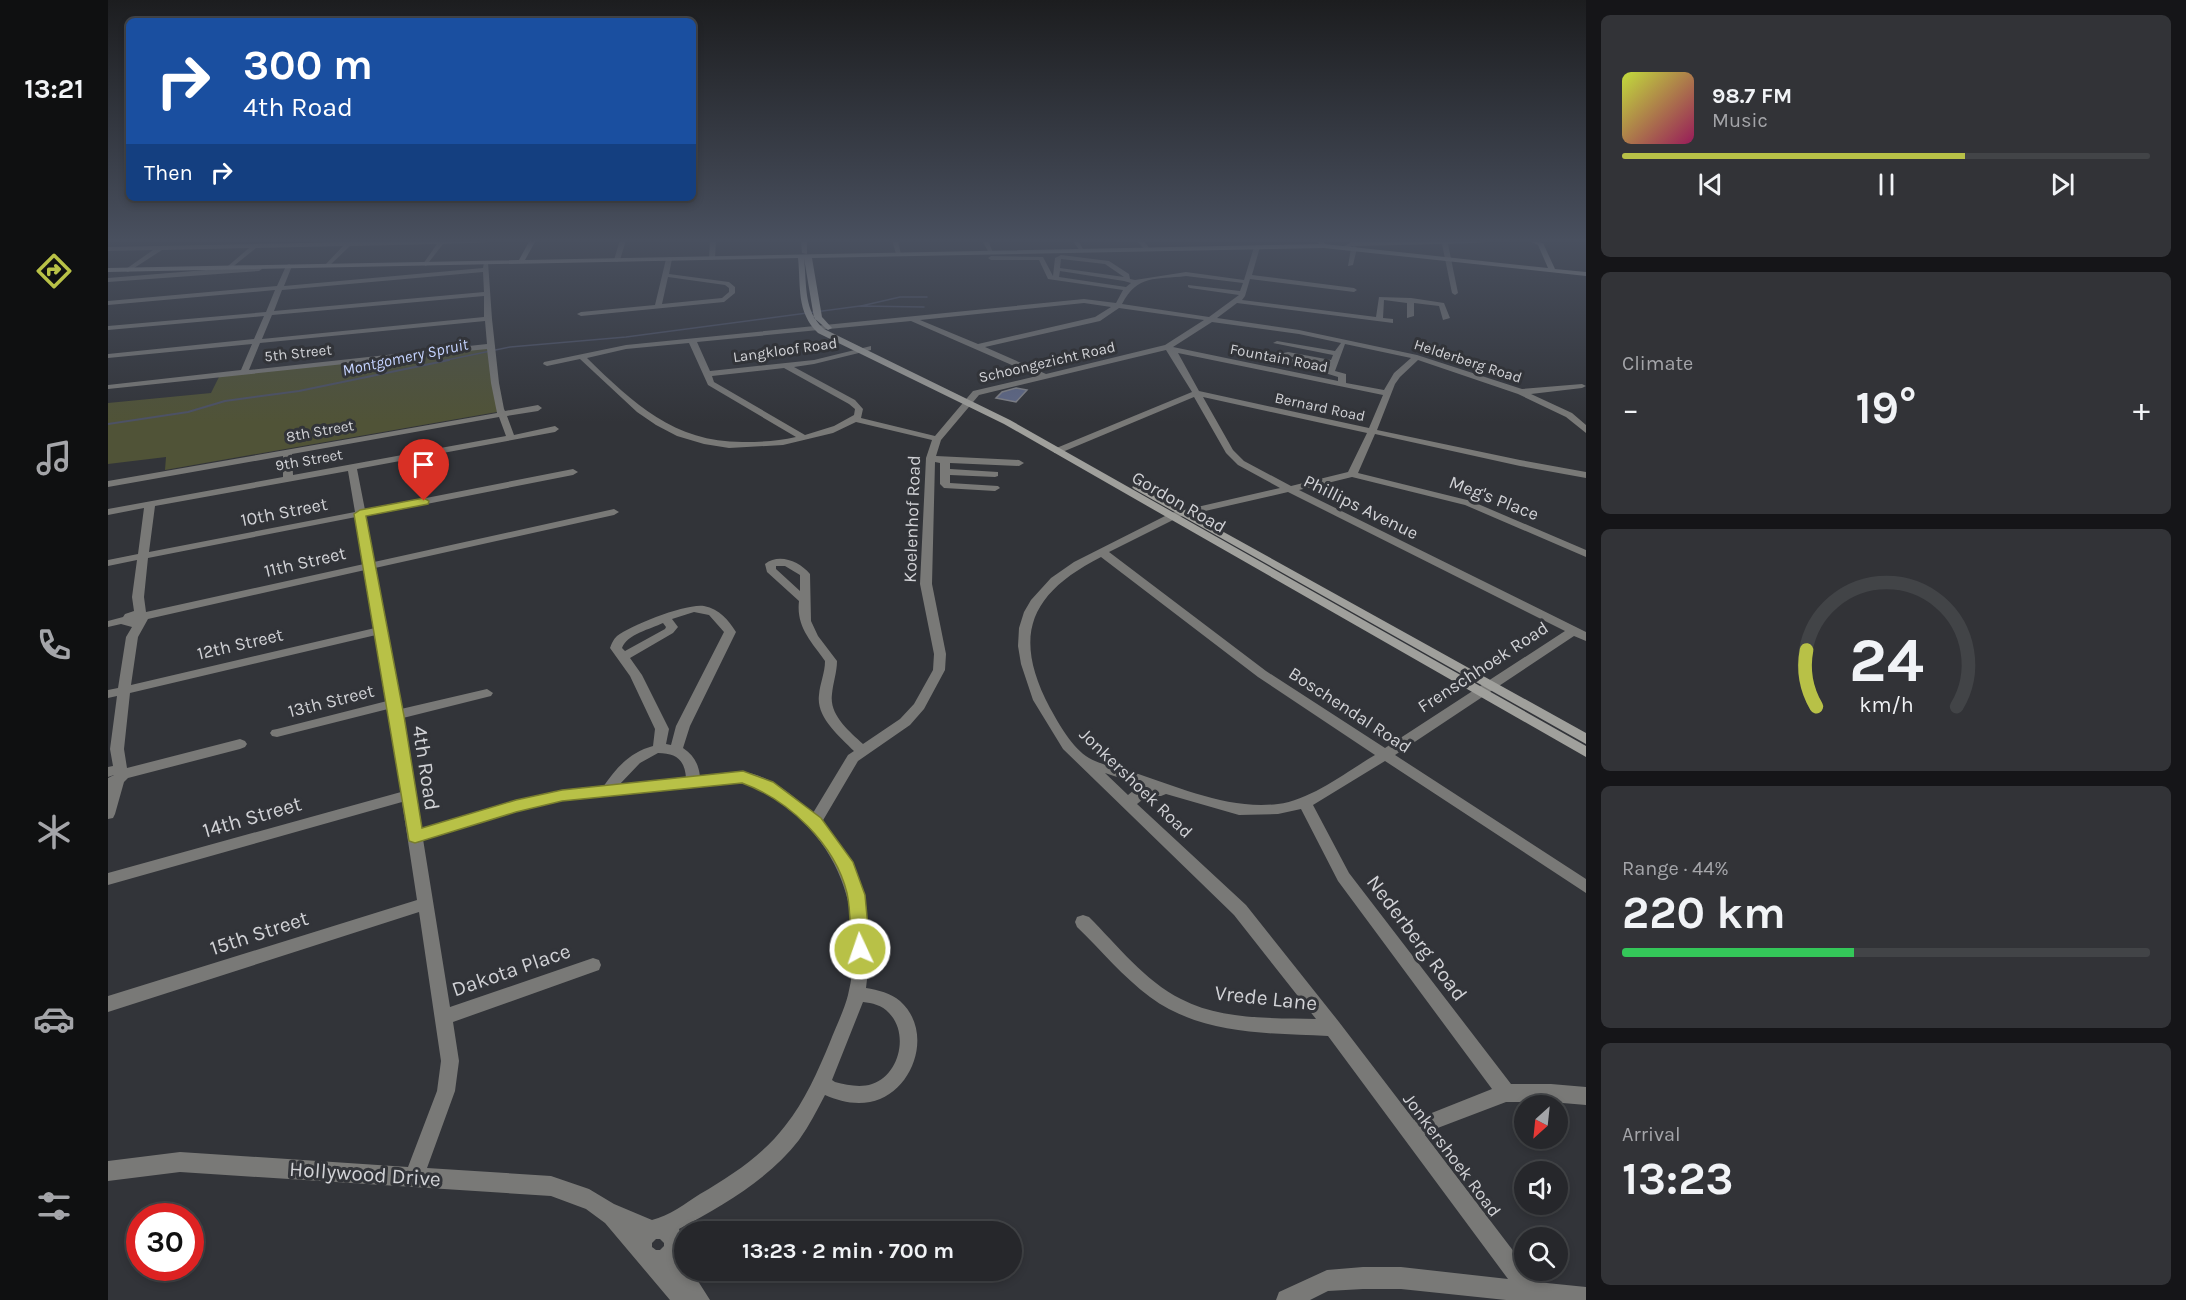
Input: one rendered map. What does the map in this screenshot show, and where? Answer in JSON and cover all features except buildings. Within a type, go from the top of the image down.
[{"type":"main road","name":"Gordon Road","points":[[810,301],[811,313],[821,327],[968,399],[1178,514],[1484,689],[1586,752]]},
{"type":"main road","name":"Gordon Road","points":[[1484,689],[1586,739]]},
{"type":"street","points":[[108,303],[135,301]]},
{"type":"street","points":[[244,373],[274,301]]},
{"type":"street","points":[[108,328],[411,301]]},
{"type":"street","points":[[487,301],[495,383],[502,414],[510,435]]},
{"type":"street","points":[[658,306],[659,301]]},
{"type":"street","points":[[581,314],[717,301]]},
{"type":"street","points":[[977,346],[1086,322],[1105,315],[1118,306],[1121,301]]},
{"type":"street","points":[[1238,301],[1390,321]]},
{"type":"street","name":"Schoongezicht Road","points":[[968,399],[978,392],[1170,349],[1238,301]]},
{"type":"street","points":[[1379,319],[1380,301]]},
{"type":"street","points":[[1410,316],[1411,301]]},
{"type":"street","points":[[1416,301],[1443,304],[1446,318]]},
{"type":"street","name":"Helderberg Road","points":[[548,364],[626,347],[1068,302],[1118,306],[1315,334],[1417,357],[1521,392],[1581,421],[1586,430]]},
{"type":"street","points":[[911,318],[1044,376]]},
{"type":"street","points":[[108,356],[488,319]]},
{"type":"street","points":[[692,340],[705,374],[714,385],[804,438]]},
{"type":"street","points":[[1277,343],[1338,354],[1342,345],[1332,367]]},
{"type":"street","name":"5th Street","points":[[108,387],[492,349]]},
{"type":"street","name":"Langkloof Road","points":[[705,374],[826,360],[864,349]]},
{"type":"street","name":"Fountain Road","points":[[1170,349],[1386,393]]},
{"type":"street","name":"Phillips Avenue","points":[[1170,349],[1237,460],[1288,488],[1586,637]]},
{"type":"street","points":[[1332,367],[1274,356],[1288,354],[1332,367],[1343,376],[1342,384]]},
{"type":"street","points":[[582,357],[622,398],[680,435],[731,446],[783,443],[804,438],[855,419],[937,438]]},
{"type":"street","points":[[1352,474],[1372,432],[1386,393],[1396,375],[1417,357]]},
{"type":"street","points":[[785,365],[852,402],[859,409],[855,419]]},
{"type":"street","points":[[1521,392],[1582,386]]},
{"type":"street","points":[[1062,450],[1196,393]]},
{"type":"street","name":"Bernard Road","points":[[1196,393],[1372,432],[1586,475]]},
{"type":"street","name":"Koelenhof Road","points":[[815,822],[853,758],[861,750],[905,722],[919,706],[939,670],[940,654],[926,584],[930,459],[937,438],[968,399]]},
{"type":"street","name":"8th Street","points":[[108,484],[538,408]]},
{"type":"street","name":"9th Street","points":[[108,512],[510,435],[555,429]]},
{"type":"street","points":[[287,453],[288,479]]},
{"type":"street","points":[[930,459],[1019,463]]},
{"type":"street","points":[[944,460],[947,486],[995,488]]},
{"type":"street","name":"4th Road","points":[[352,467],[395,709],[450,1061],[446,1090],[414,1177]]},
{"type":"street","name":"10th Street","points":[[108,563],[573,472]]},
{"type":"street","points":[[945,472],[995,474]]},
{"type":"street","name":"Jonkershoek Road","points":[[1352,474],[1178,514],[1102,552],[1065,574],[1045,591],[1031,610],[1025,626],[1026,660],[1040,701],[1054,729],[1082,761],[1240,910],[1334,1028],[1531,1292]]},
{"type":"street","name":"Meg's Place","points":[[1352,474],[1468,503],[1586,554]]},
{"type":"street","points":[[109,805],[150,504]]},
{"type":"street","name":"11th Street","points":[[108,624],[614,512]]},
{"type":"street","name":"Boschendal Road","points":[[1102,552],[1262,674],[1586,887]]},
{"type":"street","points":[[803,599],[807,628],[831,661],[832,670],[824,702],[826,710],[841,730],[861,750]]},
{"type":"street","points":[[659,749],[662,729],[636,675],[616,648],[621,638],[690,607],[699,607],[720,619],[730,632],[683,726],[676,750]]},
{"type":"street","name":"12th Street","points":[[108,694],[380,630]]},
{"type":"street","name":"Frenschhoek Road","points":[[1082,761],[1239,810],[1278,809],[1305,803],[1385,755],[1573,631]]},
{"type":"street","name":"13th Street","points":[[277,733],[487,693]]},
{"type":"street","points":[[114,774],[240,744]]},
{"type":"street","points":[[608,790],[630,764],[650,751],[659,749],[676,750],[682,753],[692,765],[693,781]]},
{"type":"street","points":[[415,836],[516,806],[562,796],[743,777],[767,786],[815,822],[847,867],[856,895],[860,949],[856,994],[822,1085],[791,1134],[768,1157],[692,1212],[664,1237],[663,1259],[646,1255],[645,1235],[664,1237]]},
{"type":"street","points":[[1130,804],[1138,793],[1148,790],[1180,793]]},
{"type":"street","name":"14th Street","points":[[108,879],[408,795]]},
{"type":"street","name":"Nederberg Road","points":[[1305,803],[1343,877],[1506,1093]]},
{"type":"street","name":"15th Street","points":[[108,1004],[424,904]]},
{"type":"street","name":"Vrede Lane","points":[[1083,922],[1156,993],[1174,1004],[1215,1018],[1248,1024],[1334,1028]]},
{"type":"street","name":"Dakota Place","points":[[444,1017],[593,965]]},
{"type":"street","points":[[822,1085],[846,1095],[878,1092],[894,1080],[906,1058],[909,1047],[904,1017],[895,1006],[882,999],[856,994]]},
{"type":"street","points":[[1411,1132],[1429,1122],[1506,1093],[1551,1092],[1586,1096]]},
{"type":"street","name":"Hollywood Drive","points":[[110,1172],[180,1162],[551,1186],[593,1200],[610,1213],[684,1300]]},
{"type":"street","name":"Hollywood Drive","points":[[610,1213],[664,1237]]},
{"type":"street","points":[[664,1237],[677,1269],[699,1300]]},
{"type":"street","points":[[1287,1300],[1327,1281],[1363,1278],[1401,1278],[1586,1298]]},
{"type":"green space","points":[[490,347],[497,412],[165,470],[166,457],[108,464],[108,403],[211,393],[220,375]]},
{"type":"waterway","points":[[861,306],[884,301]]},
{"type":"waterway","name":"Montgomery Spruit","points":[[442,361],[510,347],[626,337],[860,306],[924,307]]},
{"type":"waterway","name":"Montgomery Spruit","points":[[108,424],[188,412],[225,401],[299,391],[449,360]]},
{"type":"route","points":[[424,501],[360,514],[415,836],[516,806],[562,796],[723,778],[743,777],[755,780],[788,800],[815,822],[847,867],[856,895],[860,949]]}]
